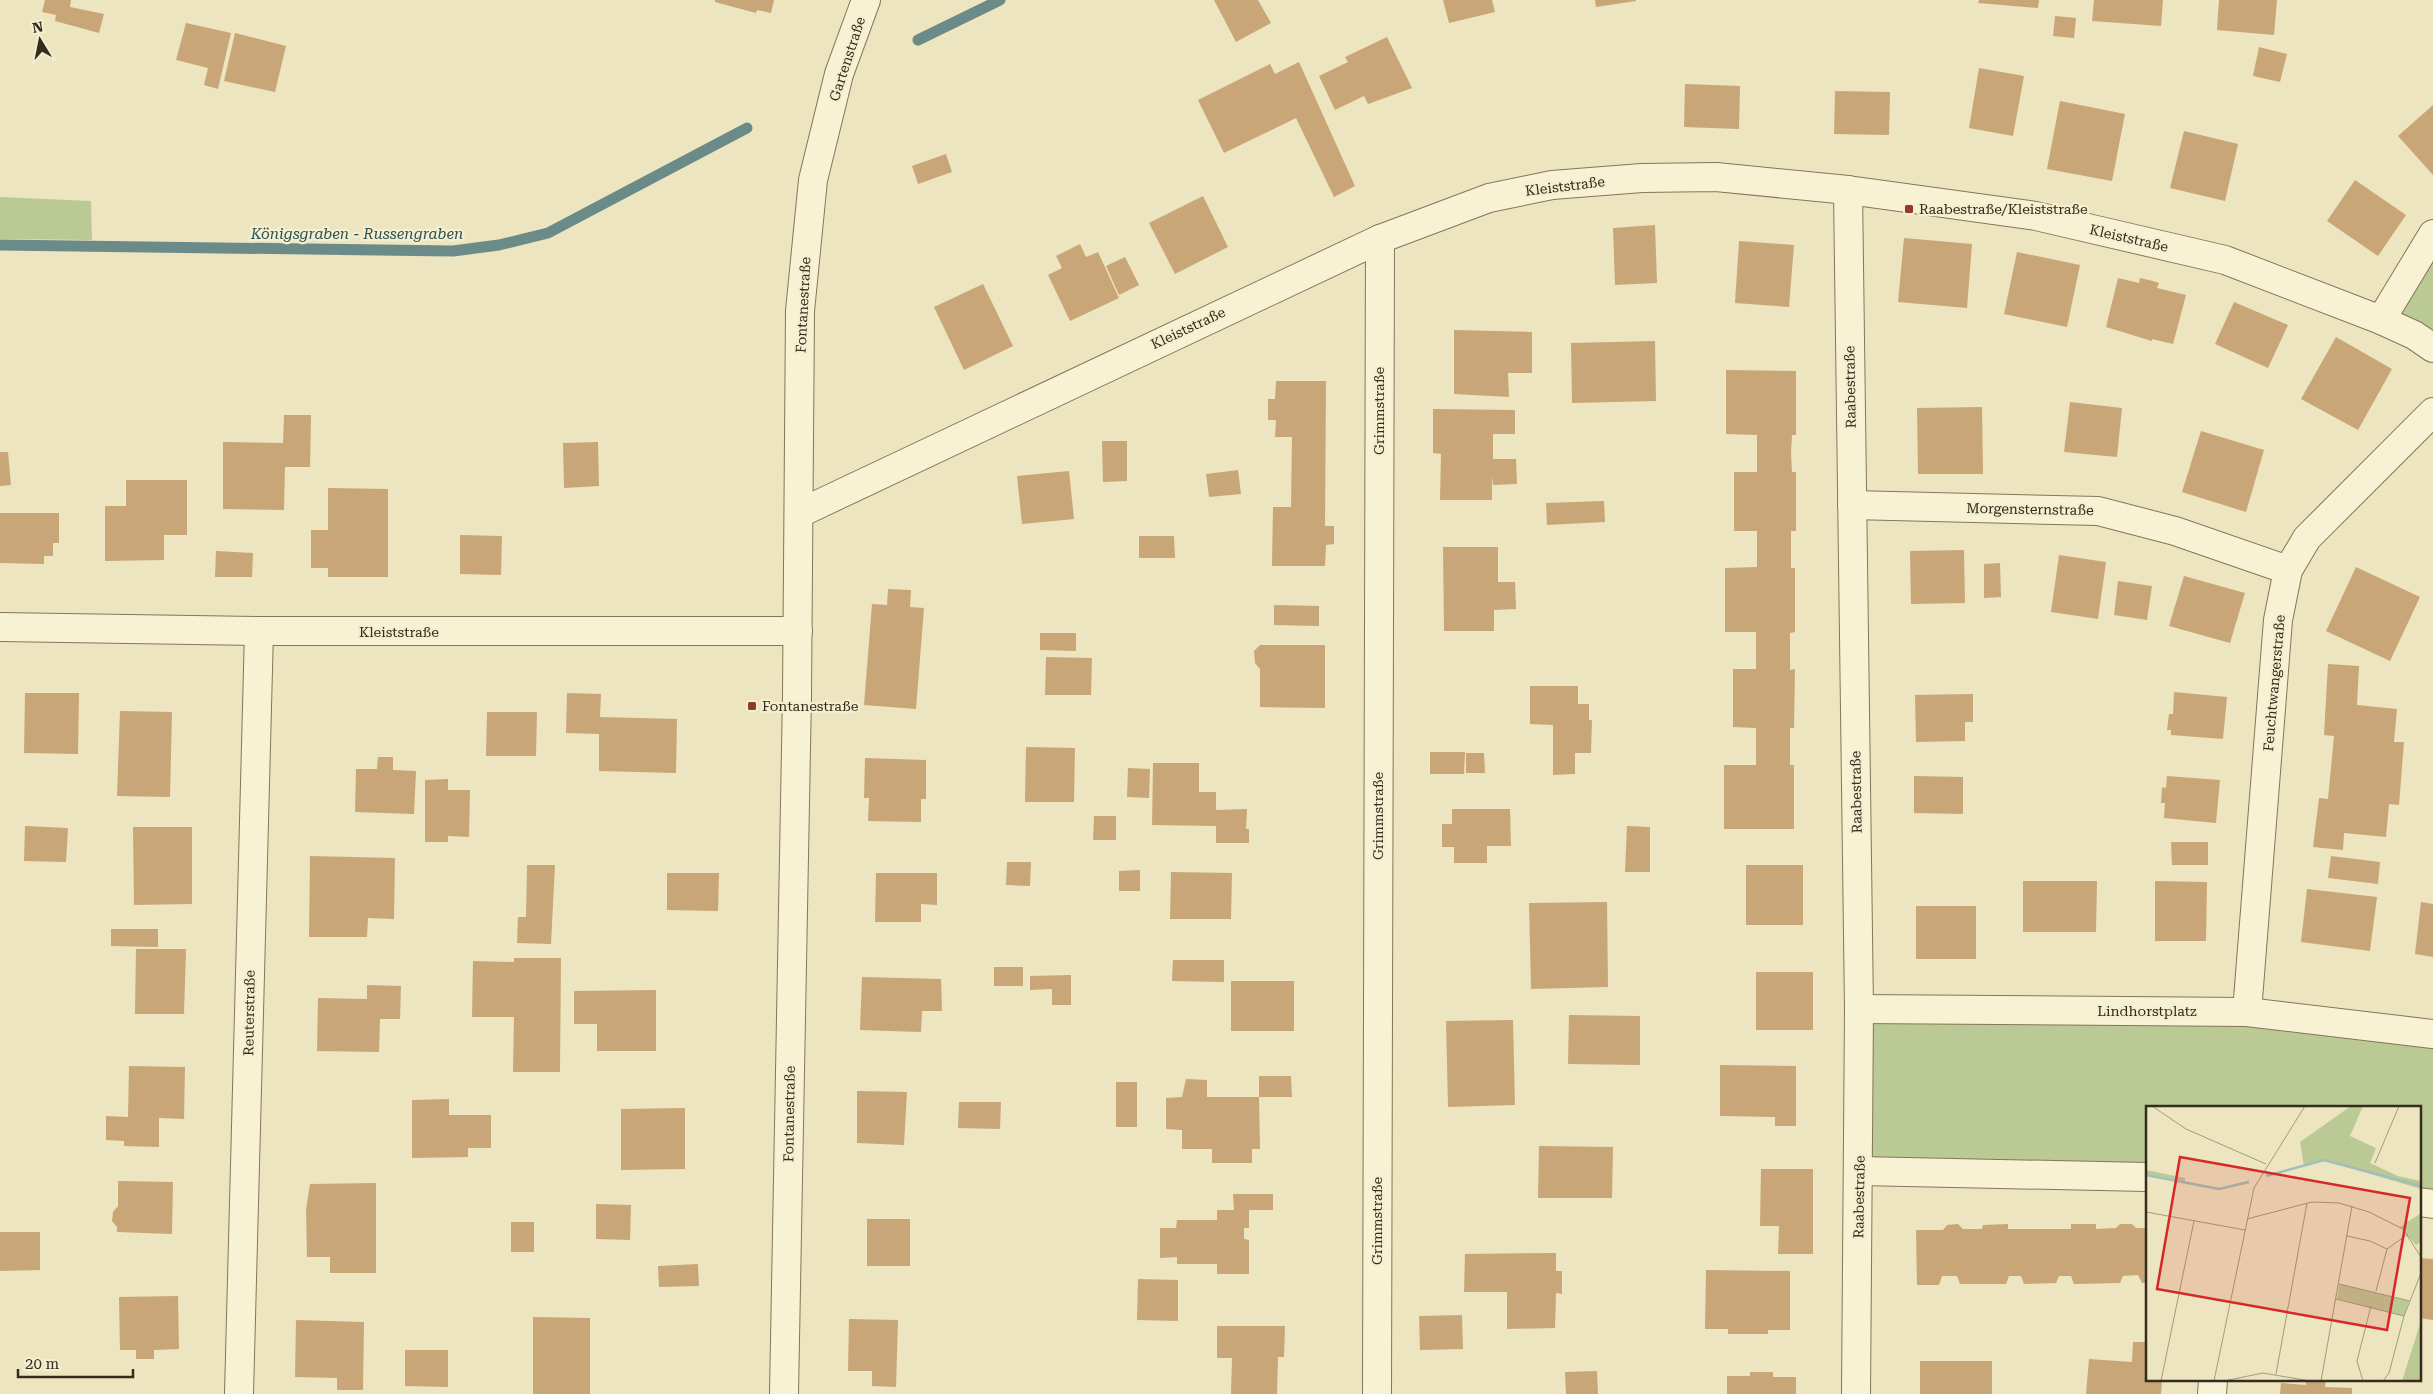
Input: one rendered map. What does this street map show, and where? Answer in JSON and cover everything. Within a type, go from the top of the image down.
[{"type":"street","name":"Gartenstraße","points":[[829,117],[839,74],[866,0]]},
{"type":"street","name":"Fontanestraße","points":[[784,1394],[800,513],[800,311],[814,180],[829,117]]},
{"type":"street","name":"Kleiststraße","points":[[800,513],[1380,239],[1489,198],[1552,185],[1642,178],[1716,177],[1848,190],[2036,216],[2225,260],[2381,320],[2414,334],[2433,348]]},
{"type":"street","name":"Raabestraße","points":[[1848,190],[1859,1009],[1856,1394]]},
{"type":"street","points":[[2381,320],[2433,234]]},
{"type":"street","name":"Grimmstraße","points":[[1377,1394],[1380,239]]},
{"type":"street","name":"Feuchtwangerstraße","points":[[2248,1012],[2278,620],[2288,570],[2307,538],[2433,412]]},
{"type":"street","name":"Morgensternstraße","points":[[1852,505],[2098,511],[2175,531],[2288,570]]},
{"type":"street","name":"Kleiststraße","points":[[0,627],[259,631],[798,631]]},
{"type":"street","name":"Reuterstraße","points":[[240,1394],[259,631]]},
{"type":"street","name":"Lindhorstplatz","points":[[1859,1009],[2248,1012],[2433,1034]]},
{"type":"street","points":[[1859,1171],[2146,1177]]},
{"type":"street","points":[[2420,1202],[2433,1204]]},
{"type":"green space","points":[[0,197],[91,201],[92,240],[0,239]]},
{"type":"green space","points":[[2433,238],[2433,343],[2386,318]]},
{"type":"green space","points":[[1863,1013],[2237,1015],[2433,1038],[2433,1200],[2420,1198],[2420,1106],[2146,1106],[2146,1172],[1865,1166]]},
{"type":"building","points":[[45,0],[71,0],[70,7],[104,14],[99,33],[55,21],[56,15],[42,12]]},
{"type":"building","points":[[715,0],[774,0],[771,13],[757,10],[756,13],[715,2]]},
{"type":"building","points":[[1214,0],[1258,0],[1271,23],[1236,42]]},
{"type":"building","points":[[1443,0],[1492,0],[1495,12],[1449,23]]},
{"type":"building","points":[[1595,0],[1636,0],[1636,1],[1596,7]]},
{"type":"building","points":[[1979,0],[2039,0],[2038,8],[1978,3]]},
{"type":"building","points":[[2094,0],[2163,0],[2161,26],[2092,21]]},
{"type":"building","points":[[2219,0],[2277,0],[2274,35],[2217,30]]},
{"type":"building","points":[[2055,16],[2076,18],[2074,38],[2053,36]]},
{"type":"building","points":[[186,23],[231,33],[218,89],[204,85],[208,68],[176,60]]},
{"type":"building","points":[[235,33],[286,46],[275,92],[224,81]]},
{"type":"building","points":[[1387,37],[1412,88],[1368,104],[1364,96],[1335,110],[1319,76],[1348,62],[1345,57]]},
{"type":"building","points":[[2259,47],[2287,54],[2280,82],[2253,76]]},
{"type":"building","points":[[1299,62],[1355,186],[1334,197],[1296,118],[1224,153],[1198,100],[1270,64],[1275,74]]},
{"type":"building","points":[[1979,68],[2024,76],[2013,136],[1969,128]]},
{"type":"building","points":[[1685,84],[1740,86],[1739,129],[1684,127]]},
{"type":"building","points":[[1835,91],[1890,92],[1889,135],[1834,134]]},
{"type":"building","points":[[2060,101],[2125,114],[2112,181],[2047,169]]},
{"type":"building","points":[[2433,105],[2433,175],[2398,136]]},
{"type":"building","points":[[2184,131],[2238,144],[2225,201],[2170,188]]},
{"type":"building","points":[[946,154],[952,172],[918,184],[912,166]]},
{"type":"building","points":[[2355,180],[2406,215],[2378,256],[2327,221]]},
{"type":"building","points":[[1203,196],[1228,247],[1175,274],[1149,223]]},
{"type":"building","points":[[1655,225],[1657,283],[1615,285],[1613,228]]},
{"type":"building","points":[[1904,238],[1972,244],[1967,308],[1898,302]]},
{"type":"building","points":[[1739,241],[1794,245],[1789,307],[1735,303]]},
{"type":"building","points":[[1080,244],[1086,257],[1098,252],[1119,298],[1070,321],[1048,275],[1062,268],[1056,256]]},
{"type":"building","points":[[2017,252],[2080,265],[2067,327],[2004,314]]},
{"type":"building","points":[[1125,257],[1139,285],[1119,295],[1106,266]]},
{"type":"building","points":[[2118,278],[2139,283],[2140,278],[2153,281],[2159,283],[2157,288],[2186,295],[2173,344],[2152,339],[2152,341],[2106,327]]},
{"type":"building","points":[[983,284],[1013,346],[964,370],[934,307]]},
{"type":"building","points":[[2234,302],[2288,325],[2268,368],[2215,344]]},
{"type":"building","points":[[1454,330],[1532,332],[1532,373],[1508,373],[1509,397],[1454,394]]},
{"type":"building","points":[[2336,337],[2392,369],[2358,430],[2301,399]]},
{"type":"building","points":[[1655,341],[1656,401],[1572,403],[1571,343]]},
{"type":"building","points":[[1726,370],[1796,371],[1796,435],[1792,435],[1791,453],[1792,472],[1796,472],[1796,531],[1791,531],[1791,568],[1795,568],[1795,632],[1790,633],[1790,670],[1795,669],[1794,728],[1790,728],[1790,765],[1794,765],[1794,829],[1724,829],[1724,765],[1756,765],[1756,728],[1733,727],[1733,669],[1756,669],[1756,632],[1725,632],[1725,568],[1757,567],[1757,531],[1734,531],[1734,472],[1757,472],[1757,435],[1726,434]]},
{"type":"building","points":[[1276,381],[1326,381],[1325,526],[1334,526],[1334,544],[1326,545],[1325,566],[1272,566],[1273,507],[1291,507],[1292,437],[1275,437],[1276,420],[1268,420],[1268,399],[1275,399]]},
{"type":"building","points":[[2070,402],[2122,408],[2117,457],[2064,452]]},
{"type":"building","points":[[1982,407],[1983,474],[1918,474],[1917,408]]},
{"type":"building","points":[[1433,409],[1515,410],[1515,434],[1493,434],[1493,459],[1516,459],[1517,484],[1493,485],[1492,475],[1492,500],[1440,500],[1441,454],[1433,453]]},
{"type":"building","points":[[284,415],[311,415],[310,467],[285,467],[284,510],[223,509],[223,442],[283,443]]},
{"type":"building","points":[[2201,431],[2264,450],[2246,512],[2182,492]]},
{"type":"building","points":[[1102,441],[1127,441],[1127,481],[1103,482]]},
{"type":"building","points":[[598,442],[599,486],[564,488],[563,443]]},
{"type":"building","points":[[0,452],[8,452],[11,485],[0,486]]},
{"type":"building","points":[[1238,470],[1241,494],[1209,497],[1206,474]]},
{"type":"building","points":[[1069,471],[1074,519],[1022,524],[1017,476]]},
{"type":"building","points":[[126,480],[187,480],[187,535],[164,535],[164,560],[105,561],[105,506],[126,506]]},
{"type":"building","points":[[328,488],[388,489],[388,577],[328,577],[328,568],[311,568],[311,530],[328,530]]},
{"type":"building","points":[[1604,501],[1605,522],[1547,525],[1546,503]]},
{"type":"building","points":[[0,513],[59,513],[59,543],[53,543],[53,556],[44,556],[44,564],[0,563]]},
{"type":"building","points":[[460,535],[502,536],[501,575],[460,574]]},
{"type":"building","points":[[1139,536],[1174,536],[1175,558],[1139,558]]},
{"type":"building","points":[[1443,547],[1498,547],[1498,582],[1515,582],[1516,609],[1494,610],[1494,631],[1444,631]]},
{"type":"building","points":[[1964,550],[1965,603],[1911,604],[1910,551]]},
{"type":"building","points":[[216,551],[253,553],[252,577],[215,577]]},
{"type":"building","points":[[2059,555],[2106,562],[2098,619],[2051,612]]},
{"type":"building","points":[[2000,563],[2001,597],[1984,598],[1984,564]]},
{"type":"building","points":[[2356,567],[2420,597],[2390,661],[2326,631]]},
{"type":"building","points":[[2184,576],[2245,593],[2230,643],[2169,626]]},
{"type":"building","points":[[2118,581],[2152,586],[2147,620],[2114,615]]},
{"type":"building","points":[[888,589],[911,590],[910,607],[924,608],[916,709],[864,705],[872,604],[887,605]]},
{"type":"building","points":[[1274,605],[1319,606],[1319,626],[1274,625]]},
{"type":"building","points":[[1040,633],[1076,633],[1076,651],[1040,650]]},
{"type":"building","points":[[1260,645],[1325,645],[1325,708],[1260,707],[1260,669],[1255,663],[1254,651]]},
{"type":"building","points":[[1046,657],[1092,658],[1091,695],[1045,695]]},
{"type":"building","points":[[2328,664],[2359,666],[2357,705],[2397,709],[2394,742],[2404,742],[2399,805],[2389,804],[2386,837],[2344,833],[2343,850],[2313,847],[2319,798],[2328,799],[2334,736],[2324,735]]},
{"type":"building","points":[[1530,686],[1578,686],[1578,704],[1589,704],[1589,720],[1592,720],[1591,753],[1575,753],[1575,774],[1553,775],[1553,725],[1530,724]]},
{"type":"building","points":[[2174,692],[2227,697],[2223,739],[2171,735],[2171,730],[2167,730],[2169,714],[2173,714]]},
{"type":"building","points":[[25,693],[79,693],[78,754],[24,753]]},
{"type":"building","points":[[567,693],[601,694],[600,717],[677,719],[676,773],[599,771],[599,734],[566,733]]},
{"type":"building","points":[[1973,694],[1973,722],[1965,722],[1965,741],[1916,742],[1915,695]]},
{"type":"building","points":[[120,711],[172,712],[170,797],[117,796]]},
{"type":"building","points":[[487,712],[537,712],[536,756],[486,756]]},
{"type":"building","points":[[1026,747],[1075,748],[1074,802],[1025,802]]},
{"type":"building","points":[[1430,752],[1465,752],[1464,774],[1430,774]]},
{"type":"building","points":[[1466,753],[1484,753],[1485,773],[1466,773]]},
{"type":"building","points":[[378,757],[393,757],[393,770],[416,771],[414,814],[355,812],[356,769],[377,769]]},
{"type":"building","points":[[865,758],[926,760],[926,799],[921,799],[921,822],[868,821],[869,798],[864,798]]},
{"type":"building","points":[[1153,763],[1199,763],[1199,792],[1216,792],[1216,810],[1247,809],[1246,829],[1249,829],[1249,843],[1216,843],[1216,826],[1152,825]]},
{"type":"building","points":[[1128,768],[1150,769],[1149,798],[1127,797]]},
{"type":"building","points":[[1914,776],[1963,777],[1963,814],[1914,813]]},
{"type":"building","points":[[2167,776],[2220,780],[2216,823],[2164,818],[2165,803],[2161,803],[2162,787],[2166,788]]},
{"type":"building","points":[[448,779],[448,790],[470,790],[469,837],[448,836],[448,842],[425,842],[425,780]]},
{"type":"building","points":[[1452,809],[1510,809],[1511,846],[1487,846],[1487,863],[1454,863],[1454,847],[1442,847],[1442,824],[1452,824]]},
{"type":"building","points":[[1094,816],[1116,816],[1116,840],[1093,840]]},
{"type":"building","points":[[25,826],[68,828],[66,862],[24,861]]},
{"type":"building","points":[[1627,826],[1650,827],[1650,872],[1625,872]]},
{"type":"building","points":[[133,827],[192,827],[192,904],[134,905]]},
{"type":"building","points":[[2171,842],[2208,842],[2208,865],[2172,865]]},
{"type":"building","points":[[310,856],[395,858],[394,919],[368,918],[367,937],[309,937]]},
{"type":"building","points":[[2331,856],[2380,862],[2378,884],[2328,878]]},
{"type":"building","points":[[1007,862],[1031,862],[1030,886],[1006,885]]},
{"type":"building","points":[[527,865],[555,865],[551,944],[517,943],[518,917],[526,917]]},
{"type":"building","points":[[1746,865],[1803,865],[1803,925],[1746,925]]},
{"type":"building","points":[[1140,870],[1140,891],[1119,891],[1119,871]]},
{"type":"building","points":[[1171,872],[1232,873],[1231,919],[1170,919]]},
{"type":"building","points":[[667,873],[719,873],[718,911],[667,910]]},
{"type":"building","points":[[876,873],[937,873],[937,905],[921,904],[921,922],[875,922]]},
{"type":"building","points":[[2023,881],[2097,881],[2096,932],[2023,932]]},
{"type":"building","points":[[2155,881],[2207,882],[2206,941],[2155,941]]},
{"type":"building","points":[[2307,889],[2377,897],[2370,951],[2301,942]]},
{"type":"building","points":[[1607,902],[1608,987],[1531,989],[1529,903]]},
{"type":"building","points":[[2421,902],[2433,904],[2433,957],[2415,954]]},
{"type":"building","points":[[1916,906],[1976,906],[1976,959],[1916,959]]},
{"type":"building","points":[[111,929],[158,929],[158,947],[111,946]]},
{"type":"building","points":[[136,949],[186,949],[184,1014],[135,1014]]},
{"type":"building","points":[[514,958],[561,958],[560,1072],[513,1072],[514,1017],[472,1017],[473,961],[514,962]]},
{"type":"building","points":[[1173,960],[1224,960],[1224,982],[1172,981]]},
{"type":"building","points":[[994,967],[1023,967],[1023,986],[994,986]]},
{"type":"building","points":[[1756,972],[1813,972],[1813,1030],[1756,1030]]},
{"type":"building","points":[[1071,975],[1071,1005],[1052,1005],[1052,989],[1030,990],[1030,976]]},
{"type":"building","points":[[862,977],[941,979],[942,1011],[922,1011],[921,1032],[860,1030]]},
{"type":"building","points":[[1231,981],[1294,981],[1294,1031],[1231,1031]]},
{"type":"building","points":[[367,985],[401,986],[400,1019],[380,1019],[379,1052],[317,1051],[318,998],[367,999]]},
{"type":"building","points":[[656,990],[656,1051],[597,1051],[597,1024],[574,1024],[574,991]]},
{"type":"building","points":[[1569,1015],[1640,1016],[1640,1065],[1568,1064]]},
{"type":"building","points":[[1513,1020],[1515,1105],[1448,1107],[1446,1021]]},
{"type":"building","points":[[1720,1065],[1796,1066],[1796,1126],[1775,1126],[1775,1117],[1720,1116]]},
{"type":"building","points":[[129,1066],[185,1067],[184,1119],[159,1118],[159,1147],[124,1146],[124,1141],[106,1140],[106,1116],[128,1117]]},
{"type":"building","points":[[1259,1076],[1291,1076],[1292,1097],[1259,1097]]},
{"type":"building","points":[[1186,1079],[1207,1080],[1207,1097],[1259,1097],[1260,1149],[1252,1149],[1252,1163],[1212,1163],[1212,1149],[1182,1149],[1182,1130],[1166,1129],[1166,1098],[1182,1097]]},
{"type":"building","points":[[1116,1082],[1137,1082],[1137,1127],[1116,1127]]},
{"type":"building","points":[[857,1091],[907,1092],[904,1145],[857,1143]]},
{"type":"building","points":[[449,1099],[449,1115],[491,1115],[491,1148],[468,1148],[468,1157],[412,1158],[412,1100]]},
{"type":"building","points":[[959,1102],[1001,1102],[1000,1129],[958,1128]]},
{"type":"building","points":[[685,1108],[685,1169],[621,1170],[621,1109]]},
{"type":"building","points":[[1539,1146],[1613,1147],[1612,1198],[1538,1198]]},
{"type":"building","points":[[1761,1169],[1813,1169],[1813,1254],[1778,1254],[1779,1226],[1760,1226]]},
{"type":"building","points":[[118,1181],[173,1182],[172,1234],[117,1232],[117,1227],[112,1221],[113,1212],[118,1206]]},
{"type":"building","points":[[376,1183],[376,1273],[330,1273],[330,1257],[307,1257],[306,1209],[310,1184]]},
{"type":"building","points":[[1233,1194],[1273,1194],[1273,1210],[1249,1210],[1249,1228],[1244,1228],[1244,1239],[1249,1240],[1249,1274],[1217,1274],[1217,1264],[1177,1264],[1177,1257],[1160,1258],[1160,1228],[1176,1228],[1177,1220],[1217,1220],[1217,1210],[1234,1210]]},
{"type":"building","points":[[596,1204],[631,1205],[630,1240],[596,1239]]},
{"type":"building","points":[[867,1219],[910,1219],[910,1266],[867,1266]]},
{"type":"building","points":[[511,1222],[534,1222],[534,1252],[511,1252]]},
{"type":"building","points":[[1958,1224],[1963,1229],[1982,1229],[1983,1225],[2008,1224],[2008,1229],[2071,1229],[2071,1224],[2096,1224],[2096,1229],[2116,1228],[2120,1224],[2132,1224],[2136,1228],[2146,1228],[2146,1283],[2142,1283],[2138,1275],[2123,1276],[2120,1283],[2074,1284],[2071,1276],[2059,1276],[2056,1283],[2024,1284],[2021,1276],[2009,1276],[2006,1284],[1960,1284],[1957,1276],[1942,1276],[1939,1285],[1917,1285],[1916,1230],[1943,1230],[1947,1225]]},
{"type":"building","points":[[0,1232],[40,1232],[40,1270],[0,1271]]},
{"type":"building","points":[[1556,1253],[1556,1271],[1562,1271],[1562,1294],[1556,1293],[1555,1328],[1507,1329],[1507,1292],[1464,1292],[1465,1254]]},
{"type":"building","points":[[2420,1258],[2433,1259],[2433,1320],[2420,1318]]},
{"type":"building","points":[[698,1264],[699,1286],[659,1287],[658,1266]]},
{"type":"building","points":[[1706,1270],[1790,1271],[1790,1330],[1768,1330],[1768,1334],[1728,1334],[1728,1329],[1705,1329]]},
{"type":"building","points":[[1138,1279],[1178,1280],[1178,1321],[1137,1320]]},
{"type":"building","points":[[178,1296],[179,1349],[154,1350],[154,1359],[136,1359],[136,1350],[120,1350],[119,1297]]},
{"type":"building","points":[[1462,1315],[1463,1349],[1420,1350],[1419,1316]]},
{"type":"building","points":[[533,1317],[590,1318],[590,1394],[533,1394]]},
{"type":"building","points":[[849,1319],[898,1320],[896,1387],[872,1386],[872,1371],[848,1371]]},
{"type":"building","points":[[296,1320],[364,1322],[363,1390],[337,1390],[337,1378],[295,1377]]},
{"type":"building","points":[[1217,1326],[1285,1326],[1284,1357],[1278,1357],[1277,1394],[1231,1394],[1232,1358],[1217,1358]]},
{"type":"building","points":[[2133,1342],[2146,1342],[2146,1382],[2162,1382],[2161,1394],[2086,1394],[2089,1359],[2132,1362]]},
{"type":"building","points":[[405,1350],[448,1350],[448,1387],[405,1386]]},
{"type":"building","points":[[1920,1361],[1992,1361],[1992,1394],[1920,1394]]},
{"type":"building","points":[[1597,1371],[1598,1394],[1566,1394],[1565,1372]]},
{"type":"building","points":[[1750,1372],[1773,1372],[1773,1377],[1796,1377],[1796,1394],[1727,1394],[1727,1376],[1750,1376]]},
{"type":"building","points":[[2306,1382],[2326,1382],[2325,1387],[2352,1388],[2352,1394],[2280,1394],[2281,1383],[2306,1385]]},
{"type":"waterway","name":"Königsgraben - Russengraben","points":[[918,40],[1000,0]]},
{"type":"waterway","name":"Königsgraben - Russengraben","points":[[0,245],[453,251],[499,245],[548,233],[747,128]]},
{"type":"place","name":"Raabestraße/Kleiststraße","points":[[1909,209]]},
{"type":"place","name":"Fontanestraße","points":[[752,706]]}]
